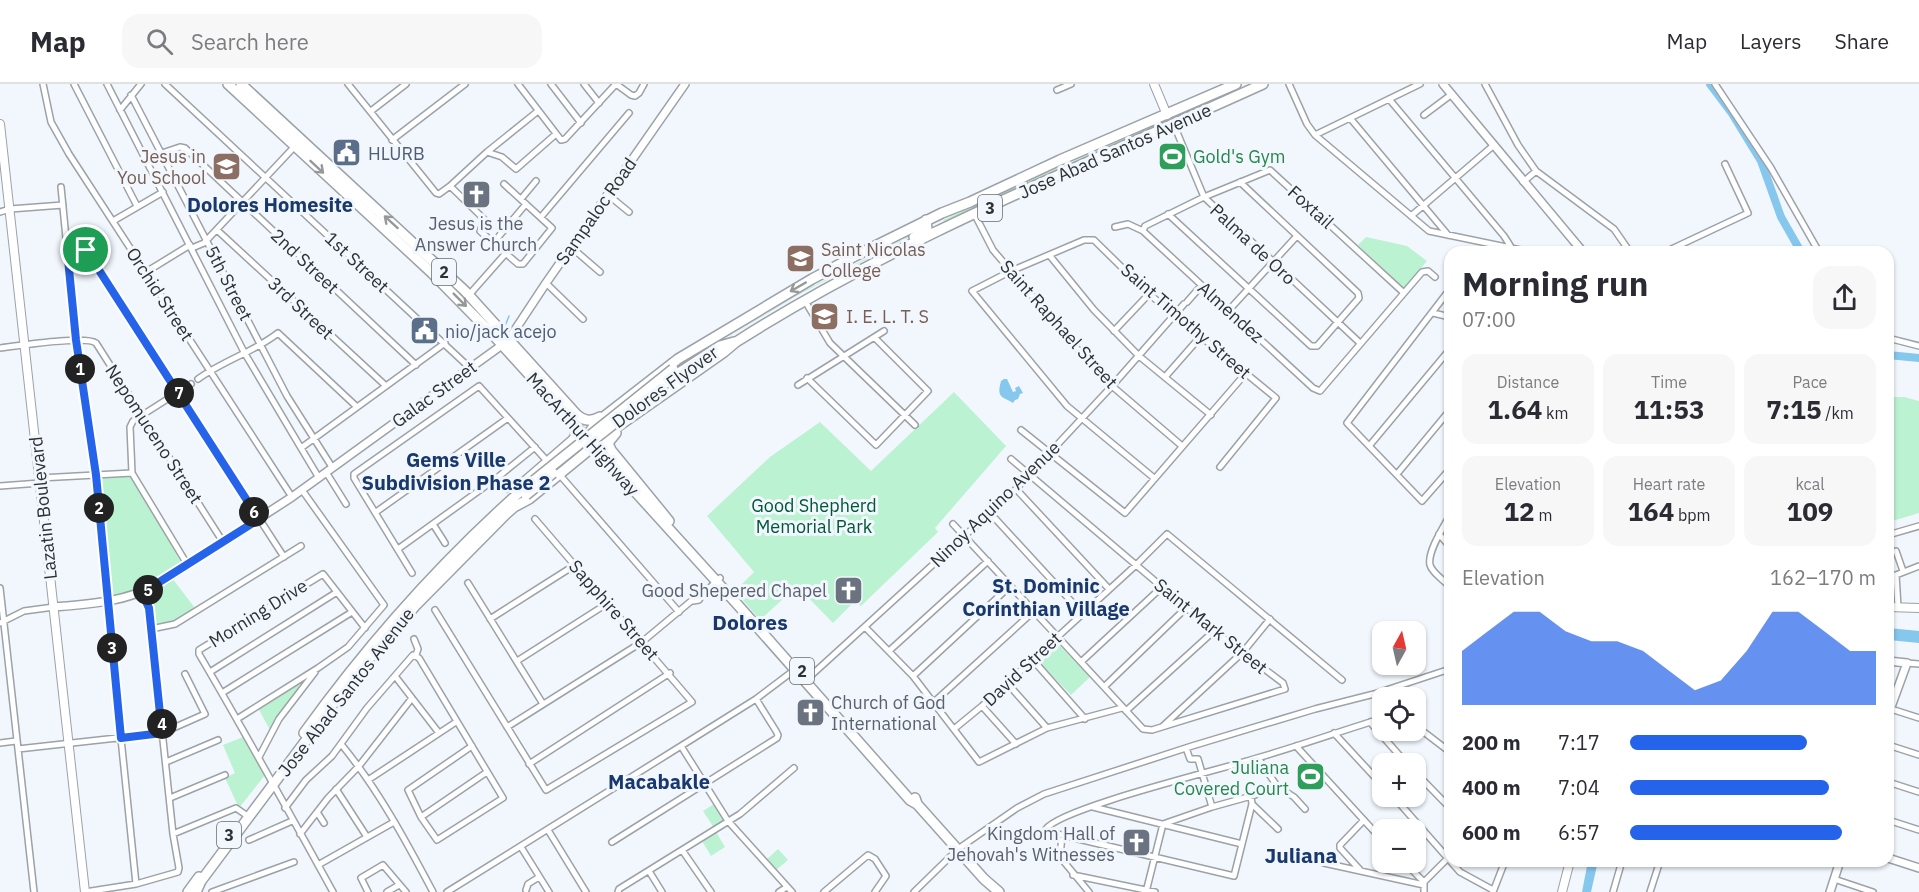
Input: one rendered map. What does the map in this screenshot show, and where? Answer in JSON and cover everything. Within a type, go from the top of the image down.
[{"type":"highway","name":"MacArthur Highway","points":[[228,84],[470,295],[501,345],[584,420]]},
{"type":"highway","name":"MacArthur Highway","points":[[241,84],[298,143],[441,281],[902,783],[917,804],[991,888],[999,892]]},
{"type":"highway","name":"Jose Abad Santos Avenue","points":[[591,442],[589,433],[597,422],[678,359],[812,279],[951,208],[970,202],[1060,160],[1236,84]]},
{"type":"highway","name":"Jose Abad Santos Avenue","points":[[188,892],[272,782],[330,697],[402,615],[510,505],[529,498],[559,474],[591,442],[609,434],[736,342],[883,258],[1073,168],[1263,84]]},
{"type":"highway","points":[[1225,89],[1231,98]]},
{"type":"highway","points":[[1213,94],[1219,104]]},
{"type":"highway","points":[[942,230],[941,219],[951,213],[951,208]]},
{"type":"highway","points":[[908,246],[913,237],[927,229],[926,220]]},
{"type":"highway","name":"Dolores Flyover","points":[[510,505],[703,349],[711,340]]},
{"type":"highway","name":"Dolores Flyover","points":[[675,371],[720,346],[736,342]]},
{"type":"highway","name":"Jose Abad Santos Avenue","points":[[584,420],[595,419],[609,411]]},
{"type":"highway","name":"Jose Abad Santos Avenue","points":[[609,447],[611,437],[628,420]]},
{"type":"highway","points":[[597,422],[596,426],[600,433],[609,434]]},
{"type":"highway","points":[[510,505],[520,486],[573,440],[576,435],[575,425]]},
{"type":"highway","name":"MacArthur Highway","points":[[609,447],[718,580]]},
{"type":"highway","points":[[549,462],[559,474]]},
{"type":"highway","name":"Jose Abad Santos Avenue","points":[[195,892],[247,815]]},
{"type":"main road","points":[[1154,84],[1167,115]]},
{"type":"main road","name":"Lazatin Boulevard","points":[[0,124],[2,161],[10,209],[85,892]]},
{"type":"main road","points":[[1894,607],[1919,608]]},
{"type":"main road","points":[[1562,892],[1568,867]]},
{"type":"street","name":"Orchid Street","points":[[43,84],[51,122],[292,498]]},
{"type":"street","points":[[74,84],[137,206]]},
{"type":"street","points":[[107,84],[244,352],[319,477]]},
{"type":"street","points":[[120,110],[141,84]]},
{"type":"street","name":"1st Street","points":[[165,84],[470,368]]},
{"type":"street","points":[[348,84],[439,194],[538,111]]},
{"type":"street","points":[[370,111],[406,84]]},
{"type":"street","points":[[392,140],[465,84]]},
{"type":"street","points":[[518,84],[561,140],[566,139],[616,84],[635,96],[644,84]]},
{"type":"street","points":[[551,84],[581,123]]},
{"type":"street","points":[[584,84],[598,103]]},
{"type":"street","name":"Sampaloc Road","points":[[501,345],[685,84]]},
{"type":"street","points":[[1057,90],[1071,84]]},
{"type":"street","points":[[1289,84],[1307,124],[1316,135],[1429,231],[1488,246]]},
{"type":"street","points":[[1316,135],[1420,84]]},
{"type":"street","points":[[1443,84],[1578,246]]},
{"type":"street","points":[[1485,84],[1518,145],[1536,171],[1614,228],[1627,246]]},
{"type":"street","points":[[1715,84],[1771,168],[1816,246]]},
{"type":"street","points":[[1424,115],[1452,94]]},
{"type":"street","name":"5th Street","points":[[131,95],[261,347],[287,396],[314,439],[346,504]]},
{"type":"street","points":[[1389,99],[1456,177],[1510,246]]},
{"type":"street","points":[[541,217],[629,113]]},
{"type":"street","points":[[1350,118],[1448,235]]},
{"type":"street","name":"Palma de Oro","points":[[1174,125],[1204,197],[1360,343]]},
{"type":"street","points":[[488,152],[502,157],[516,169],[555,134]]},
{"type":"street","points":[[146,272],[191,247],[202,244],[298,143]]},
{"type":"street","points":[[1411,216],[1494,145]]},
{"type":"street","name":"2nd Street","points":[[162,153],[180,147],[185,148],[416,365]]},
{"type":"street","points":[[1678,246],[1748,213],[1725,164]]},
{"type":"street","name":"Foxtail","points":[[1143,231],[1145,226],[1168,214],[1270,170],[1404,293]]},
{"type":"street","points":[[1523,182],[1536,171]]},
{"type":"street","points":[[521,199],[536,181]]},
{"type":"street","points":[[1168,214],[1311,346],[1317,346],[1359,298],[1358,293],[1240,182]]},
{"type":"street","points":[[450,186],[485,220],[480,231],[518,264],[523,264],[551,230],[541,217],[504,184]]},
{"type":"street","points":[[61,187],[76,340],[96,475],[136,884]]},
{"type":"street","points":[[113,221],[163,192]]},
{"type":"street","points":[[607,194],[629,212]]},
{"type":"street","points":[[494,242],[526,204]]},
{"type":"street","points":[[0,212],[10,209],[63,205]]},
{"type":"street","name":"Saint Raphael Street","points":[[975,215],[993,250],[1086,359],[1112,386],[1182,446]]},
{"type":"street","points":[[1115,227],[1128,224],[1143,231]]},
{"type":"street","name":"3rd Street","points":[[217,230],[386,386]]},
{"type":"street","name":"Almendez","points":[[1143,231],[1312,388],[1320,391],[1360,343]]},
{"type":"street","points":[[1230,310],[1296,237]]},
{"type":"street","name":"Saint Timothy Street","points":[[1050,256],[1089,239],[1098,243],[1174,316],[1276,398],[1220,467]]},
{"type":"street","points":[[67,249],[78,247],[86,250],[284,557]]},
{"type":"street","points":[[571,248],[600,272]]},
{"type":"street","points":[[470,295],[506,253]]},
{"type":"street","points":[[1154,478],[1060,397],[972,291],[1011,271],[1050,256],[1114,331],[1139,356],[1210,415]]},
{"type":"street","points":[[1360,343],[1422,272],[1428,271],[1435,277]]},
{"type":"street","points":[[546,283],[583,319]]},
{"type":"street","name":"Ninoy Aquino Avenue","points":[[806,680],[991,514],[1050,454],[1201,286]]},
{"type":"street","points":[[1114,331],[1149,294]]},
{"type":"street","points":[[1444,297],[1347,423],[1422,501],[1444,477]]},
{"type":"street","points":[[805,301],[826,339],[915,425]]},
{"type":"street","points":[[1433,313],[1444,316]]},
{"type":"street","points":[[798,385],[884,331]]},
{"type":"street","points":[[198,379],[244,352],[261,347],[278,333],[357,407]]},
{"type":"street","points":[[1165,377],[1201,336]]},
{"type":"street","points":[[807,378],[876,445],[928,391],[875,338]]},
{"type":"street","points":[[0,348],[76,340]]},
{"type":"street","name":"Nepomuceno Street","points":[[76,340],[89,340],[96,344],[223,542]]},
{"type":"street","points":[[1894,340],[1919,346]]},
{"type":"street","points":[[301,448],[445,344]]},
{"type":"street","name":"Galac Street","points":[[54,607],[108,603],[142,593],[292,498],[501,345]]},
{"type":"street","points":[[1370,445],[1444,356]]},
{"type":"street","points":[[1021,430],[1125,513],[1246,373]]},
{"type":"street","points":[[187,564],[132,473],[130,427],[133,421],[191,384]]},
{"type":"street","points":[[412,573],[354,478],[354,474],[477,387],[482,387],[549,462]]},
{"type":"street","points":[[1397,474],[1444,417]]},
{"type":"street","points":[[376,512],[508,418]]},
{"type":"street","points":[[398,549],[498,477],[535,447]]},
{"type":"street","name":"Saint Mark Street","points":[[1011,459],[1053,497],[1163,586],[1214,631],[1283,683],[1285,687],[1283,691],[1162,727]]},
{"type":"street","points":[[0,486],[132,473]]},
{"type":"street","points":[[559,474],[679,612]]},
{"type":"street","points":[[498,477],[507,489]]},
{"type":"street","points":[[1016,489],[1109,589]]},
{"type":"street","points":[[237,718],[318,668],[348,646],[384,605],[302,490]]},
{"type":"street","points":[[991,514],[1082,613]]},
{"type":"street","name":"Sapphire Street","points":[[529,764],[546,790],[549,790],[692,702],[670,673],[536,519]]},
{"type":"street","points":[[433,524],[445,543]]},
{"type":"street","points":[[953,524],[1143,729],[1152,730],[1162,727],[1243,652],[1270,619],[1342,680]]},
{"type":"street","points":[[1444,525],[1439,534],[1430,565],[1431,569],[1444,581]]},
{"type":"street","points":[[1894,533],[1919,526]]},
{"type":"street","name":"David Street","points":[[954,729],[982,706],[1167,534],[1270,619]]},
{"type":"street","points":[[1439,534],[1444,540]]},
{"type":"street","points":[[151,629],[176,624],[302,546]]},
{"type":"street","points":[[1896,551],[1903,571]]},
{"type":"street","points":[[889,651],[988,561]]},
{"type":"street","points":[[490,619],[575,565]]},
{"type":"street","points":[[1898,607],[1896,575],[1919,566]]},
{"type":"street","name":"Morning Drive","points":[[333,892],[199,654],[199,650],[323,574],[364,628]]},
{"type":"street","points":[[507,727],[642,642],[718,580]]},
{"type":"street","points":[[468,583],[543,704]]},
{"type":"street","points":[[913,676],[1010,586]]},
{"type":"street","points":[[1081,662],[1163,586]]},
{"type":"street","points":[[0,588],[34,892]]},
{"type":"street","points":[[210,672],[337,592]]},
{"type":"street","points":[[85,892],[136,884],[178,872],[179,868],[173,834],[149,608],[142,593]]},
{"type":"street","points":[[517,661],[608,603]]},
{"type":"street","points":[[2,622],[24,611],[54,607]]},
{"type":"street","points":[[1105,686],[1187,607]]},
{"type":"street","points":[[435,610],[529,764],[670,673]]},
{"type":"street","points":[[934,702],[1034,611]]},
{"type":"street","points":[[222,693],[352,612]]},
{"type":"street","points":[[865,627],[913,676],[979,762],[1047,728],[1124,709],[1214,631]]},
{"type":"street","points":[[414,639],[418,649],[416,655],[472,746],[503,799],[439,840],[421,817],[408,790],[472,746]]},
{"type":"street","points":[[285,808],[306,780],[332,756],[410,656],[416,655]]},
{"type":"street","points":[[1032,659],[1085,719]]},
{"type":"street","points":[[1894,662],[1919,664]]},
{"type":"street","points":[[1894,700],[1907,663]]},
{"type":"street","points":[[259,757],[279,719],[318,668]]},
{"type":"street","points":[[447,892],[454,890],[756,699],[797,669]]},
{"type":"street","points":[[914,892],[958,849],[1017,808],[1044,794],[1186,747],[1374,694],[1444,671]]},
{"type":"street","points":[[18,749],[162,733],[205,714],[185,674]]},
{"type":"street","points":[[395,676],[439,733]]},
{"type":"street","points":[[1007,683],[1047,728]]},
{"type":"street","points":[[300,834],[336,789],[359,766],[412,698]]},
{"type":"street","points":[[612,842],[778,737],[756,699]]},
{"type":"street","points":[[982,706],[1016,744]]},
{"type":"street","points":[[1894,713],[1919,718]]},
{"type":"street","points":[[368,780],[456,722]]},
{"type":"street","points":[[1251,796],[1252,804],[1234,876],[1049,832],[1046,827],[1067,815],[1370,722],[1397,753]]},
{"type":"street","points":[[1334,733],[1372,774]]},
{"type":"street","points":[[1426,734],[1444,747]]},
{"type":"street","points":[[166,762],[218,740]]},
{"type":"street","points":[[0,743],[16,741]]},
{"type":"street","points":[[341,744],[368,780],[433,892]]},
{"type":"street","points":[[681,746],[728,821],[792,892]]},
{"type":"street","points":[[1296,746],[1372,829]]},
{"type":"street","points":[[1186,747],[1190,759],[1198,759],[1212,807]]},
{"type":"street","points":[[1894,747],[1919,755]]},
{"type":"street","points":[[1258,758],[1277,786],[1294,797],[1305,809]]},
{"type":"street","points":[[618,890],[748,808],[794,768]]},
{"type":"street","points":[[421,817],[487,772]]},
{"type":"street","points":[[170,798],[225,775]]},
{"type":"street","points":[[1426,783],[1444,802]]},
{"type":"street","points":[[1894,784],[1919,792]]},
{"type":"street","points":[[1163,824],[1277,786]]},
{"type":"street","points":[[336,789],[367,837]]},
{"type":"street","points":[[1252,804],[1278,829]]},
{"type":"street","points":[[1092,807],[1242,844]]},
{"type":"street","points":[[1403,807],[1444,853]]},
{"type":"street","points":[[173,834],[236,808],[247,815]]},
{"type":"street","points":[[317,812],[324,823]]},
{"type":"street","points":[[249,840],[292,820]]},
{"type":"street","points":[[1362,872],[1340,848],[1340,845],[1364,820]]},
{"type":"street","points":[[318,865],[394,822]]},
{"type":"street","points":[[1894,822],[1919,830]]},
{"type":"street","points":[[1146,891],[1163,824]]},
{"type":"street","points":[[545,832],[586,892]]},
{"type":"street","points":[[1062,835],[1060,857],[1089,892]]},
{"type":"street","points":[[521,847],[549,892]]},
{"type":"street","points":[[682,850],[711,892]]},
{"type":"street","points":[[824,892],[865,855],[872,856],[886,876],[874,892]]},
{"type":"street","points":[[1894,860],[1919,868]]},
{"type":"street","points":[[212,892],[294,862]]},
{"type":"street","points":[[1324,863],[1424,886]]},
{"type":"street","points":[[1424,886],[1444,863]]},
{"type":"street","points":[[368,892],[361,878],[383,865],[406,892]]},
{"type":"street","points":[[1456,867],[1460,872],[1493,891],[1501,867]]},
{"type":"street","points":[[1613,892],[1620,867]]},
{"type":"street","points":[[1650,892],[1658,867]]},
{"type":"street","points":[[1830,892],[1838,867]]},
{"type":"street","points":[[649,871],[662,892]]},
{"type":"street","points":[[1413,873],[1424,886]]},
{"type":"street","points":[[1073,874],[1155,892]]},
{"type":"street","points":[[526,890],[528,884],[540,877]]},
{"type":"street","points":[[1834,879],[1873,892]]},
{"type":"street","points":[[387,892],[399,885]]},
{"type":"street","points":[[779,892],[787,887]]},
{"type":"green space","points":[[1213,98],[1214,101],[943,220]]},
{"type":"green space","points":[[925,228],[796,296],[703,353],[796,295]]},
{"type":"green space","points":[[1366,237],[1407,246],[1427,261],[1404,288],[1358,245]]},
{"type":"green space","name":"Good Shepherd Memorial Park","points":[[954,392],[1006,446],[935,528],[938,532],[861,606],[855,601],[833,623],[797,586],[760,620],[735,591],[754,572],[707,516],[770,457],[820,422],[871,471]]},
{"type":"green space","points":[[1894,397],[1919,401],[1919,513],[1894,520]]},
{"type":"green space","points":[[132,474],[181,563],[145,589],[111,598],[97,476]]},
{"type":"green space","points":[[172,578],[195,608],[174,622],[156,625],[154,608],[145,594]]},
{"type":"green space","points":[[1059,645],[1090,677],[1071,695],[1040,663]]},
{"type":"green space","points":[[299,683],[300,688],[270,730],[258,708]]},
{"type":"green space","points":[[243,737],[265,775],[239,808],[225,778],[235,773],[223,745]]},
{"type":"green space","name":"Juliana Covered Court","points":[[1308,764],[1323,782],[1313,791],[1307,785],[1305,786],[1297,774]]},
{"type":"green space","points":[[714,804],[725,821],[714,828],[703,811]]},
{"type":"green space","points":[[716,832],[725,847],[711,856],[702,841]]},
{"type":"green space","points":[[778,849],[788,860],[775,871],[766,860]]},
{"type":"water","points":[[1007,379],[1013,392],[1019,386],[1023,393],[1013,403],[1000,394],[1001,381]]},
{"type":"water","points":[[1894,628],[1919,631],[1919,643],[1894,640]]},
{"type":"water","points":[[1587,867],[1597,867],[1591,892],[1582,892]]},
{"type":"waterway","points":[[1710,84],[1731,112],[1761,161],[1781,217],[1798,246]]},
{"type":"waterway","points":[[505,326],[509,316]]},
{"type":"waterway","points":[[1894,356],[1919,358]]},
{"type":"place","name":"HLURB","points":[[347,153]]},
{"type":"place","name":"Gold's Gym","points":[[1172,156]]},
{"type":"place","name":"Jesus in You School","points":[[227,166]]},
{"type":"place","name":"Jesus is the Answer Church","points":[[476,194]]},
{"type":"place","name":"Saint Nicolas College","points":[[800,259]]},
{"type":"place","name":"I. E. L. T. S","points":[[825,316]]},
{"type":"place","name":"nio/jack acejo","points":[[424,331]]},
{"type":"place","name":"Good Shepered Chapel","points":[[848,590]]},
{"type":"place","name":"Church of God International","points":[[810,712]]},
{"type":"place","name":"Juliana Covered Court","points":[[1310,777]]},
{"type":"place","name":"Kingdom Hall of Jehovah's Witnesses","points":[[1136,843]]},
{"type":"district","name":"Dolores Homesite","points":[[270,204]]},
{"type":"district","name":"Gems Ville Subdivision Phase 2","points":[[456,470]]},
{"type":"district","name":"St. Dominic Corinthian Village","points":[[1046,596]]},
{"type":"district","name":"Dolores","points":[[750,622]]},
{"type":"district","name":"Macabakle","points":[[659,781]]},
{"type":"district","name":"Juliana","points":[[1301,855]]},
{"type":"route","points":[[78,247],[86,250],[259,519],[142,593],[149,608],[162,733],[121,738],[96,475],[76,340],[67,249],[78,247]]}]
